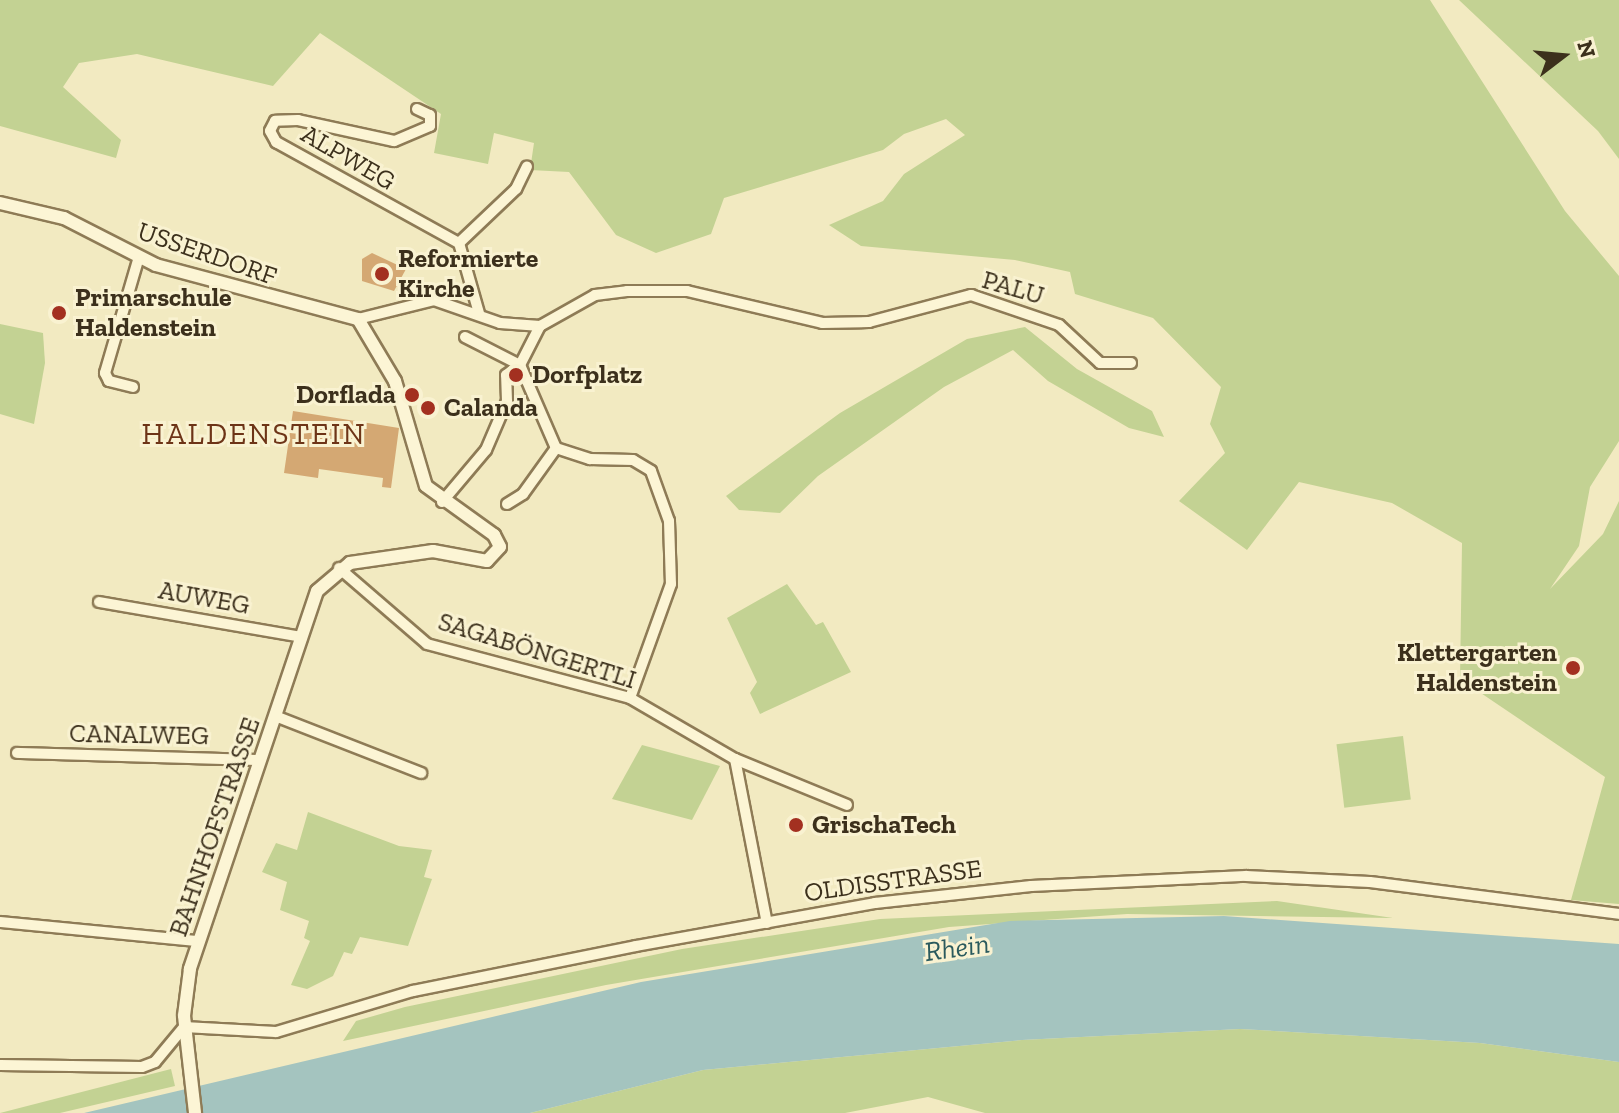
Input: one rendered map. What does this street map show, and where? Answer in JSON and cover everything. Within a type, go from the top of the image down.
[{"type":"street","name":"ALPWEG","points":[[417,109],[430,115],[430,126],[394,141],[298,120],[275,121],[270,131],[276,142],[459,243]]},
{"type":"street","points":[[479,313],[459,243],[516,189],[527,166]]},
{"type":"street","name":"USSERDORF","points":[[0,203],[64,218],[139,257],[275,301],[358,319]]},
{"type":"street","points":[[133,387],[112,383],[105,373],[139,257]]},
{"type":"street","name":"PALU","points":[[540,326],[595,295],[627,291],[687,291],[822,323],[869,322],[971,295],[1059,325],[1100,363],[1131,363]]},
{"type":"street","points":[[339,568],[423,552],[495,558],[500,547],[494,535],[442,502],[420,476],[395,381],[358,319],[434,300],[479,313],[500,323],[540,326],[520,365],[503,386],[507,401],[486,450],[442,502]]},
{"type":"street","points":[[465,337],[520,365],[530,377],[556,448]]},
{"type":"street","points":[[507,504],[522,496],[556,448]]},
{"type":"street","points":[[556,448],[644,465],[667,510],[671,584],[630,698]]},
{"type":"street","name":"SAGABÖNGERTLI","points":[[339,568],[427,644],[630,698],[735,759],[847,805]]},
{"type":"street","name":"BAHNHOFSTRASSE","points":[[195,1113],[184,1027],[199,941],[317,591],[339,568]]},
{"type":"street","name":"AUWEG","points":[[99,602],[302,637]]},
{"type":"street","points":[[275,716],[421,773]]},
{"type":"street","name":"CANALWEG","points":[[17,753],[260,760]]},
{"type":"street","points":[[735,759],[767,923]]},
{"type":"street","name":"OLDISSTRASSE","points":[[184,1027],[276,1032],[413,991],[767,923],[976,891],[1246,876],[1370,882],[1619,914]]},
{"type":"street","points":[[0,922],[89,935],[199,941]]},
{"type":"street","points":[[0,1065],[142,1067],[155,1062],[184,1027]]},
{"type":"green space","points":[[0,0],[1430,0],[1565,211],[1619,276],[1619,441],[1590,487],[1579,546],[1550,589],[1603,534],[1619,501],[1619,904],[1571,900],[1605,777],[1460,679],[1462,543],[1392,503],[1299,482],[1247,550],[1179,501],[1225,453],[1210,424],[1221,387],[1153,318],[1075,294],[1070,272],[1015,260],[861,246],[829,225],[883,201],[904,174],[965,135],[946,119],[904,134],[883,150],[724,198],[711,234],[656,253],[616,235],[569,172],[530,170],[534,143],[494,133],[488,164],[434,153],[441,114],[320,33],[273,86],[137,54],[79,63],[63,87],[121,140],[116,158],[0,126]]},
{"type":"green space","points":[[1459,0],[1619,0],[1619,159],[1598,131]]},
{"type":"green space","points":[[0,324],[43,333],[45,363],[34,424],[0,414]]},
{"type":"green space","points":[[1025,327],[1077,369],[1152,411],[1164,437],[1129,428],[1048,381],[1013,350],[944,387],[818,476],[780,513],[739,510],[726,496],[840,413],[967,339]]},
{"type":"green space","points":[[787,584],[816,625],[823,622],[851,672],[760,714],[750,693],[757,682],[727,618]]},
{"type":"green space","points":[[1403,736],[1411,800],[1344,808],[1336,744]]},
{"type":"green space","points":[[642,745],[720,766],[692,820],[612,799]]},
{"type":"green space","points":[[308,812],[399,846],[432,850],[424,877],[432,879],[408,946],[360,937],[352,954],[344,952],[333,976],[307,989],[291,985],[310,941],[304,938],[309,921],[280,910],[287,882],[262,872],[276,843],[297,850]]},
{"type":"green space","points":[[1277,901],[1393,918],[1127,914],[949,927],[606,985],[343,1041],[356,1021],[405,1007],[682,949],[880,919]]},
{"type":"green space","points":[[1240,1029],[1480,1043],[1619,1062],[1619,1113],[985,1113],[928,1097],[845,1113],[530,1113],[703,1070],[1022,1040]]},
{"type":"green space","points":[[171,1069],[175,1086],[60,1113],[0,1113]]},
{"type":"water","name":"Rhein","points":[[1224,916],[1619,944],[1619,1062],[1480,1043],[1240,1029],[1022,1040],[703,1070],[530,1113],[84,1113],[641,982],[1010,921]]},
{"type":"building","name":"Reformierte Kirche","points":[[372,253],[406,269],[394,291],[362,281],[362,259]]},
{"type":"building","points":[[293,411],[399,428],[391,488],[382,487],[383,478],[319,469],[318,478],[284,473]]},
{"type":"place","name":"Reformierte Kirche","points":[[382,274]]},
{"type":"place","name":"Primarschule Haldenstein","points":[[59,313]]},
{"type":"place","name":"Dorfplatz","points":[[516,375]]},
{"type":"place","name":"Dorflada","points":[[412,395]]},
{"type":"place","name":"Calanda","points":[[428,408]]},
{"type":"place","name":"Klettergarten Haldenstein","points":[[1573,668]]},
{"type":"place","name":"GrischaTech","points":[[796,825]]},
{"type":"district","name":"HALDENSTEIN","points":[[254,434]]}]
